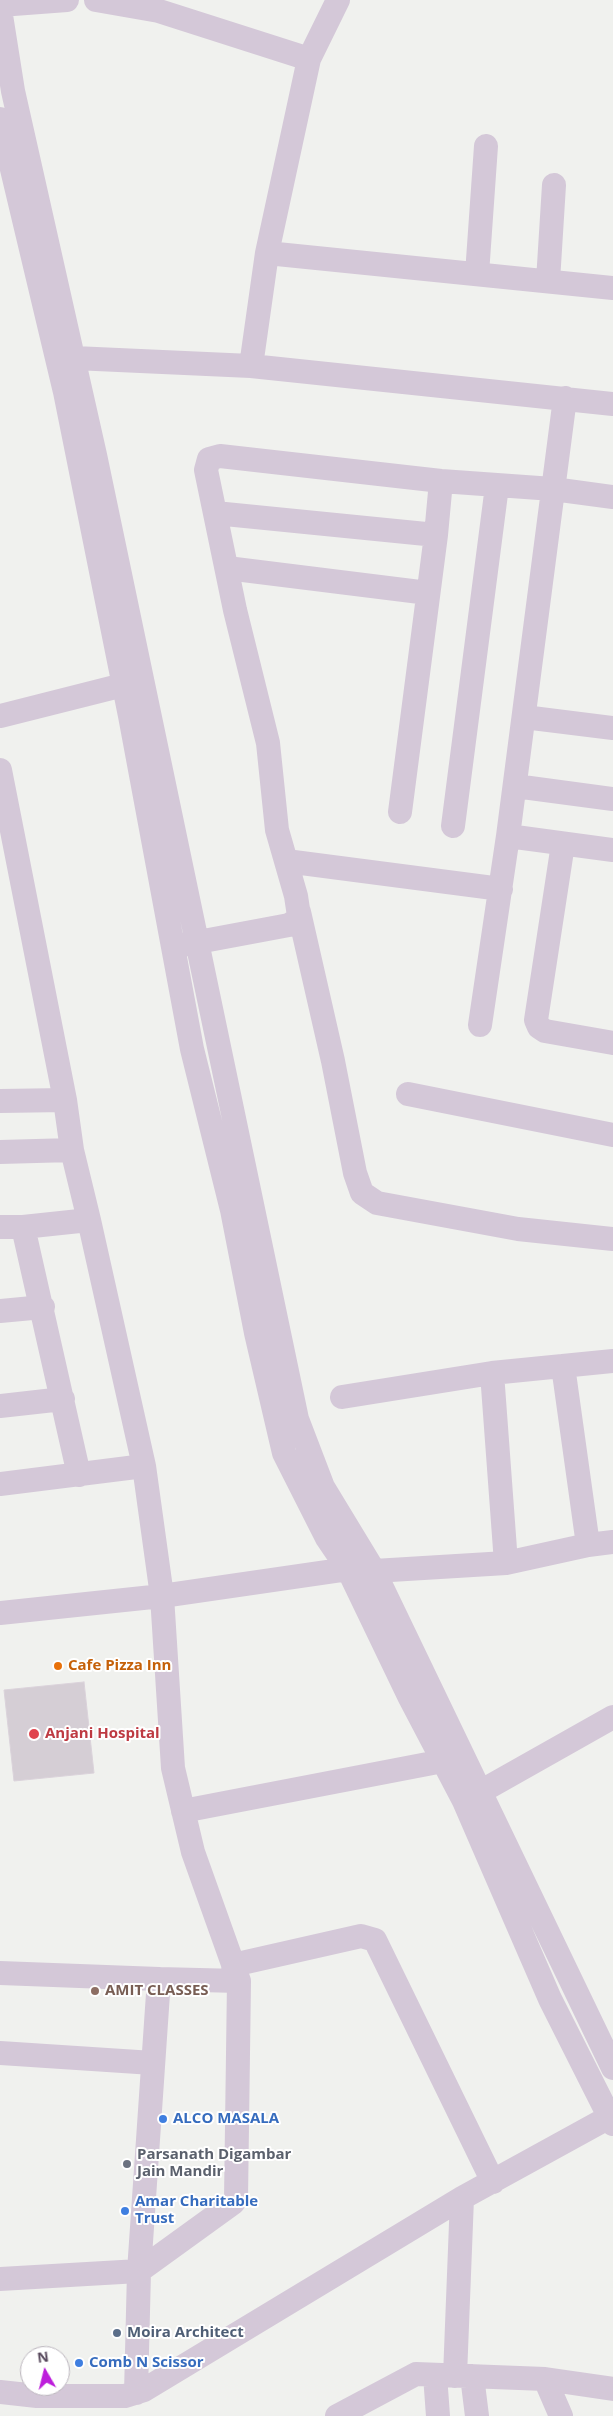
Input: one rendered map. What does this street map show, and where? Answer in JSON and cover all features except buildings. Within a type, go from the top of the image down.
[{"type":"street","points":[[0,2392],[36,2396],[125,2396],[136,2393],[462,2198],[612,2118],[550,1999],[464,1801],[348,1569],[327,1538],[282,1445],[256,1333],[232,1210],[192,1049],[172,947],[132,683],[74,358],[6,92],[0,7],[67,0]]},
{"type":"street","points":[[96,0],[159,12],[308,59]]},
{"type":"street","points":[[250,366],[267,252],[308,59],[338,0]]},
{"type":"street","points":[[0,119],[132,683],[196,943],[303,1440],[323,1487],[374,1571],[613,2068]]},
{"type":"street","points":[[477,274],[486,146]]},
{"type":"street","points":[[548,281],[554,185]]},
{"type":"street","points":[[267,252],[613,288]]},
{"type":"street","points":[[74,358],[250,366],[613,404]]},
{"type":"street","points":[[480,1025],[515,786],[565,398]]},
{"type":"street","points":[[613,497],[553,489],[441,481],[214,456],[208,459],[206,470],[235,610],[268,743],[277,830],[299,912],[362,1193],[377,1203],[518,1229],[613,1239]]},
{"type":"street","points":[[400,812],[436,535],[441,481]]},
{"type":"street","points":[[453,826],[497,486]]},
{"type":"street","points":[[215,513],[436,535]]},
{"type":"street","points":[[227,568],[428,593]]},
{"type":"street","points":[[0,716],[132,683]]},
{"type":"street","points":[[524,717],[613,728]]},
{"type":"street","points":[[0,770],[10,874],[64,1100],[72,1150],[144,1466],[162,1596],[173,1768],[193,1852],[236,1973],[236,2199],[231,2205],[138,2271],[0,2280]]},
{"type":"street","points":[[515,786],[613,798]]},
{"type":"street","points":[[508,836],[613,850]]},
{"type":"street","points":[[563,844],[536,1020],[539,1027],[545,1031],[613,1043]]},
{"type":"street","points":[[286,860],[500,889]]},
{"type":"street","points":[[172,947],[289,925],[297,920],[299,912]]},
{"type":"street","points":[[408,1094],[613,1135]]},
{"type":"street","points":[[0,1101],[64,1100]]},
{"type":"street","points":[[0,1152],[72,1150]]},
{"type":"street","points":[[0,1227],[23,1227],[89,1220]]},
{"type":"street","points":[[23,1227],[43,1307],[79,1475]]},
{"type":"street","points":[[0,1311],[43,1307]]},
{"type":"street","points":[[342,1397],[492,1373],[613,1361]]},
{"type":"street","points":[[563,1366],[588,1545]]},
{"type":"street","points":[[492,1373],[506,1563]]},
{"type":"street","points":[[0,1406],[63,1399]]},
{"type":"street","points":[[0,1484],[144,1466]]},
{"type":"street","points":[[0,1613],[162,1596],[348,1569],[374,1571],[506,1563],[588,1545],[613,1542]]},
{"type":"street","points":[[480,1792],[613,1717]]},
{"type":"street","points":[[183,1811],[443,1761]]},
{"type":"street","points":[[0,1973],[159,1980],[236,1973],[361,1936],[375,1940],[493,2182]]},
{"type":"street","points":[[136,2393],[138,2271],[159,1980]]},
{"type":"street","points":[[0,2053],[153,2063]]},
{"type":"street","points":[[438,2416],[454,2376],[462,2198]]},
{"type":"street","points":[[337,2416],[416,2374],[546,2380],[613,2389]]},
{"type":"street","points":[[454,2376],[477,2416]]},
{"type":"street","points":[[546,2380],[560,2416]]},
{"type":"place","name":"Cafe Pizza Inn","points":[[58,1666]]},
{"type":"place","name":"Anjani Hospital","points":[[34,1734]]},
{"type":"place","name":"AMIT CLASSES","points":[[95,1991]]},
{"type":"place","name":"ALCO MASALA","points":[[163,2119]]},
{"type":"place","name":"Parsanath Digambar Jain Mandir","points":[[127,2164]]},
{"type":"place","name":"Amar Charitable Trust","points":[[125,2211]]},
{"type":"place","name":"Moira Architect","points":[[117,2333]]},
{"type":"place","name":"Comb N Scissor","points":[[79,2363]]}]
